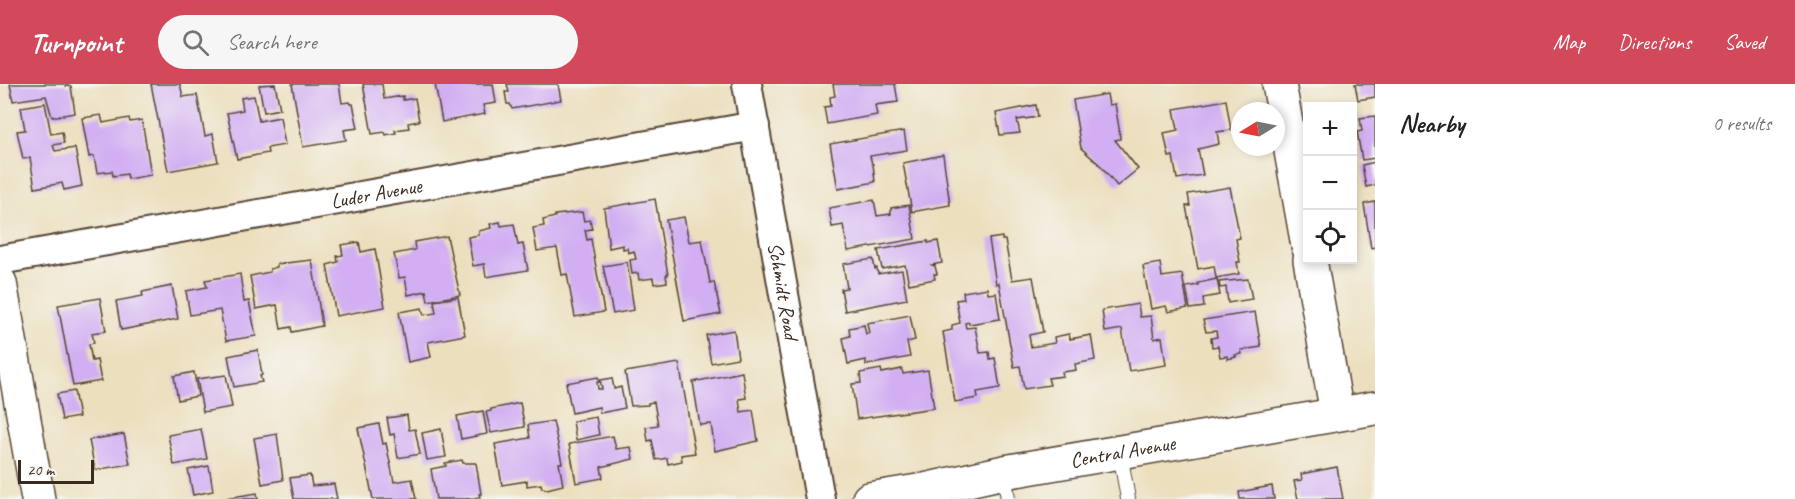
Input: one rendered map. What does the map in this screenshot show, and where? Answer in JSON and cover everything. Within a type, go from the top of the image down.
[{"type":"street","name":"Schmidt Road","points":[[747,84],[820,499]]},
{"type":"street","points":[[1279,84],[1303,218]]},
{"type":"street","name":"Luder Avenue","points":[[0,260],[755,126]]},
{"type":"street","points":[[1311,264],[1337,414]]},
{"type":"street","points":[[0,283],[38,499]]},
{"type":"street","name":"Central Avenue","points":[[869,499],[1006,485],[1120,453],[1375,408]]},
{"type":"lane","points":[[1120,453],[1128,499]]},
{"type":"building","points":[[10,84],[66,84],[66,86],[71,86],[75,113],[52,117],[46,96],[13,101]]},
{"type":"building","points":[[151,84],[180,84],[183,97],[197,95],[205,136],[213,134],[218,162],[168,171]]},
{"type":"building","points":[[275,84],[280,109],[264,112],[259,85]]},
{"type":"building","points":[[292,84],[339,84],[342,103],[353,104],[358,128],[344,130],[346,140],[303,147]]},
{"type":"building","points":[[363,84],[382,84],[384,99],[403,96],[403,100],[415,98],[419,121],[408,123],[409,128],[395,130],[396,133],[372,134]]},
{"type":"building","points":[[435,84],[493,84],[496,103],[483,105],[485,114],[442,122]]},
{"type":"building","points":[[507,84],[558,84],[561,100],[512,109],[510,104],[507,104],[505,92],[509,92]]},
{"type":"building","points":[[833,84],[895,84],[898,102],[875,105],[877,115],[827,124],[824,107],[831,106],[830,97],[835,96]]},
{"type":"building","points":[[1355,84],[1375,84],[1375,97],[1358,100]]},
{"type":"building","points":[[1107,94],[1109,105],[1115,104],[1120,139],[1115,140],[1138,169],[1117,186],[1101,166],[1081,148],[1073,100]]},
{"type":"building","points":[[254,96],[259,121],[280,117],[285,145],[267,148],[268,153],[237,159],[227,113],[243,110],[241,98]]},
{"type":"building","points":[[1226,100],[1231,130],[1217,132],[1219,144],[1198,149],[1203,175],[1177,179],[1173,156],[1169,157],[1164,133],[1178,130],[1174,109]]},
{"type":"building","points":[[45,103],[51,134],[62,132],[64,143],[53,145],[55,151],[75,148],[82,186],[64,190],[62,183],[35,188],[30,158],[23,159],[17,131],[25,130],[21,107]]},
{"type":"building","points":[[1036,105],[1038,117],[1017,120],[1020,133],[1000,135],[996,113]]},
{"type":"building","points":[[101,115],[103,123],[129,118],[130,122],[142,120],[151,175],[128,179],[127,174],[113,176],[112,171],[97,173],[94,156],[89,157],[82,118]]},
{"type":"building","points":[[1375,116],[1375,158],[1362,160],[1357,132],[1362,131],[1360,118]]},
{"type":"building","points":[[904,131],[907,150],[870,156],[875,182],[838,189],[830,144]]},
{"type":"building","points":[[943,155],[950,205],[912,212],[903,163]]},
{"type":"building","points":[[1375,162],[1375,185],[1366,187],[1362,165]]},
{"type":"building","points":[[1230,187],[1240,238],[1236,239],[1240,262],[1237,262],[1239,274],[1216,278],[1214,266],[1198,269],[1186,206],[1190,206],[1188,194]]},
{"type":"building","points":[[655,199],[668,275],[666,275],[667,282],[654,284],[653,278],[639,280],[638,273],[632,274],[630,260],[636,259],[634,251],[628,253],[627,248],[623,249],[623,245],[609,248],[604,208]]},
{"type":"building","points":[[874,200],[877,216],[891,214],[891,208],[909,205],[915,239],[848,251],[843,225],[832,227],[829,208]]},
{"type":"building","points":[[1375,202],[1375,247],[1371,248],[1364,204]]},
{"type":"building","points":[[582,212],[584,221],[590,220],[592,229],[585,230],[587,240],[591,239],[604,312],[575,317],[567,274],[562,275],[557,248],[537,251],[533,228],[544,226],[543,220],[555,217],[555,215]]},
{"type":"building","points":[[684,217],[689,242],[702,240],[710,283],[714,282],[721,314],[684,321],[666,220]]},
{"type":"building","points":[[500,222],[501,226],[514,224],[518,245],[523,244],[528,270],[486,277],[484,264],[473,266],[468,237],[479,235],[479,231],[491,228],[490,224]]},
{"type":"building","points":[[447,236],[460,295],[428,301],[426,291],[408,295],[405,277],[399,278],[394,254],[415,250],[414,242]]},
{"type":"building","points":[[1002,237],[1002,240],[1005,240],[1012,280],[1033,277],[1043,332],[1029,335],[1031,347],[1055,343],[1054,337],[1069,334],[1070,339],[1091,335],[1095,360],[1075,364],[1076,370],[1062,372],[1063,376],[1048,378],[1050,385],[1024,389],[1020,366],[1014,367],[989,239]]},
{"type":"building","points":[[928,241],[928,243],[938,241],[942,263],[932,265],[935,266],[937,274],[934,274],[935,279],[909,284],[905,265],[882,269],[878,250]]},
{"type":"building","points":[[359,242],[361,252],[375,249],[385,307],[336,316],[327,265],[338,262],[337,256],[343,255],[341,245]]},
{"type":"building","points":[[873,259],[878,274],[902,270],[907,299],[845,311],[841,289],[847,288],[843,264]]},
{"type":"building","points":[[312,260],[322,326],[292,332],[291,327],[281,329],[277,305],[256,309],[250,276],[270,272],[270,269],[277,267],[277,264]]},
{"type":"building","points":[[627,262],[634,310],[613,314],[603,266]]},
{"type":"building","points":[[1160,263],[1162,277],[1182,274],[1188,308],[1168,312],[1166,306],[1151,309],[1143,266]]},
{"type":"building","points":[[240,274],[244,302],[249,301],[256,336],[226,341],[220,310],[190,315],[186,291],[207,287],[205,280]]},
{"type":"building","points":[[1217,279],[1220,295],[1203,298],[1204,307],[1190,309],[1186,287]]},
{"type":"building","points":[[1248,279],[1252,299],[1228,303],[1226,287],[1220,288],[1219,282]]},
{"type":"building","points":[[172,286],[178,319],[121,330],[116,301],[143,296],[142,292]]},
{"type":"building","points":[[987,288],[988,294],[996,293],[1000,319],[965,323],[966,328],[975,327],[980,353],[989,352],[990,359],[995,358],[1000,388],[977,392],[978,398],[955,402],[943,332],[952,330],[952,325],[960,323],[956,300],[964,299],[963,292]]},
{"type":"building","points":[[458,297],[465,335],[428,342],[431,357],[408,362],[399,312],[422,308],[424,315],[436,313],[434,301]]},
{"type":"building","points":[[100,298],[106,331],[92,333],[94,343],[89,344],[92,361],[97,360],[101,381],[73,386],[58,305]]},
{"type":"building","points":[[1138,304],[1140,317],[1151,316],[1154,339],[1162,337],[1166,365],[1129,371],[1122,329],[1105,332],[1102,310]]},
{"type":"building","points":[[1255,312],[1261,347],[1241,350],[1242,354],[1235,355],[1236,357],[1227,359],[1227,356],[1220,357],[1218,346],[1212,347],[1211,338],[1217,337],[1216,331],[1206,332],[1203,320]]},
{"type":"building","points":[[910,315],[915,340],[907,342],[910,357],[866,365],[866,360],[848,364],[843,338],[850,336],[849,328],[864,325],[866,334],[869,333],[867,323]]},
{"type":"building","points":[[734,330],[738,358],[711,363],[706,335]]},
{"type":"building","points":[[258,350],[262,382],[234,387],[228,356]]},
{"type":"building","points":[[679,363],[695,453],[681,455],[682,461],[668,464],[667,458],[656,460],[652,440],[648,441],[646,427],[658,425],[654,402],[648,405],[631,406],[625,372]]},
{"type":"building","points":[[881,369],[882,373],[902,369],[903,374],[928,370],[934,408],[857,419],[852,384],[861,383],[860,373]]},
{"type":"building","points":[[194,372],[198,396],[178,400],[174,376]]},
{"type":"building","points":[[742,372],[746,398],[739,399],[741,412],[753,410],[758,441],[715,451],[711,424],[700,425],[693,382]]},
{"type":"building","points":[[226,375],[232,407],[203,412],[197,379]]},
{"type":"building","points":[[598,377],[598,389],[602,389],[600,380],[612,378],[614,389],[621,387],[625,408],[600,413],[599,407],[572,413],[566,383]]},
{"type":"building","points":[[74,391],[79,417],[62,420],[57,394]]},
{"type":"building","points":[[520,403],[525,427],[491,433],[486,412]]},
{"type":"building","points":[[483,411],[487,434],[461,439],[457,416]]},
{"type":"building","points":[[407,415],[409,430],[415,429],[420,454],[398,458],[394,434],[390,435],[387,418]]},
{"type":"building","points":[[596,417],[599,435],[576,440],[573,421]]},
{"type":"building","points":[[553,421],[562,463],[559,463],[563,485],[547,489],[542,488],[541,484],[527,486],[527,481],[502,485],[495,444],[530,438],[528,425]]},
{"type":"building","points":[[379,424],[383,444],[386,443],[394,482],[412,479],[416,499],[373,499],[358,428]]},
{"type":"building","points":[[201,429],[207,459],[174,465],[168,435]]},
{"type":"building","points":[[441,429],[446,457],[427,460],[422,433]]},
{"type":"building","points":[[124,434],[130,464],[95,470],[89,440]]},
{"type":"building","points":[[277,434],[283,480],[262,484],[254,438]]},
{"type":"building","points":[[613,436],[616,449],[631,447],[633,459],[601,467],[603,478],[576,483],[569,444]]},
{"type":"building","points":[[462,460],[463,463],[476,463],[480,497],[436,499],[431,469],[446,466],[445,463]]},
{"type":"building","points":[[209,466],[213,491],[193,495],[188,470]]},
{"type":"building","points":[[1337,467],[1343,499],[1298,499],[1294,481],[1302,480],[1301,474]]},
{"type":"building","points":[[310,475],[312,486],[334,484],[337,499],[294,499],[290,478]]},
{"type":"building","points":[[1272,486],[1274,499],[1240,499],[1239,492]]},
{"type":"building","points":[[257,493],[258,499],[227,499],[227,498]]}]
